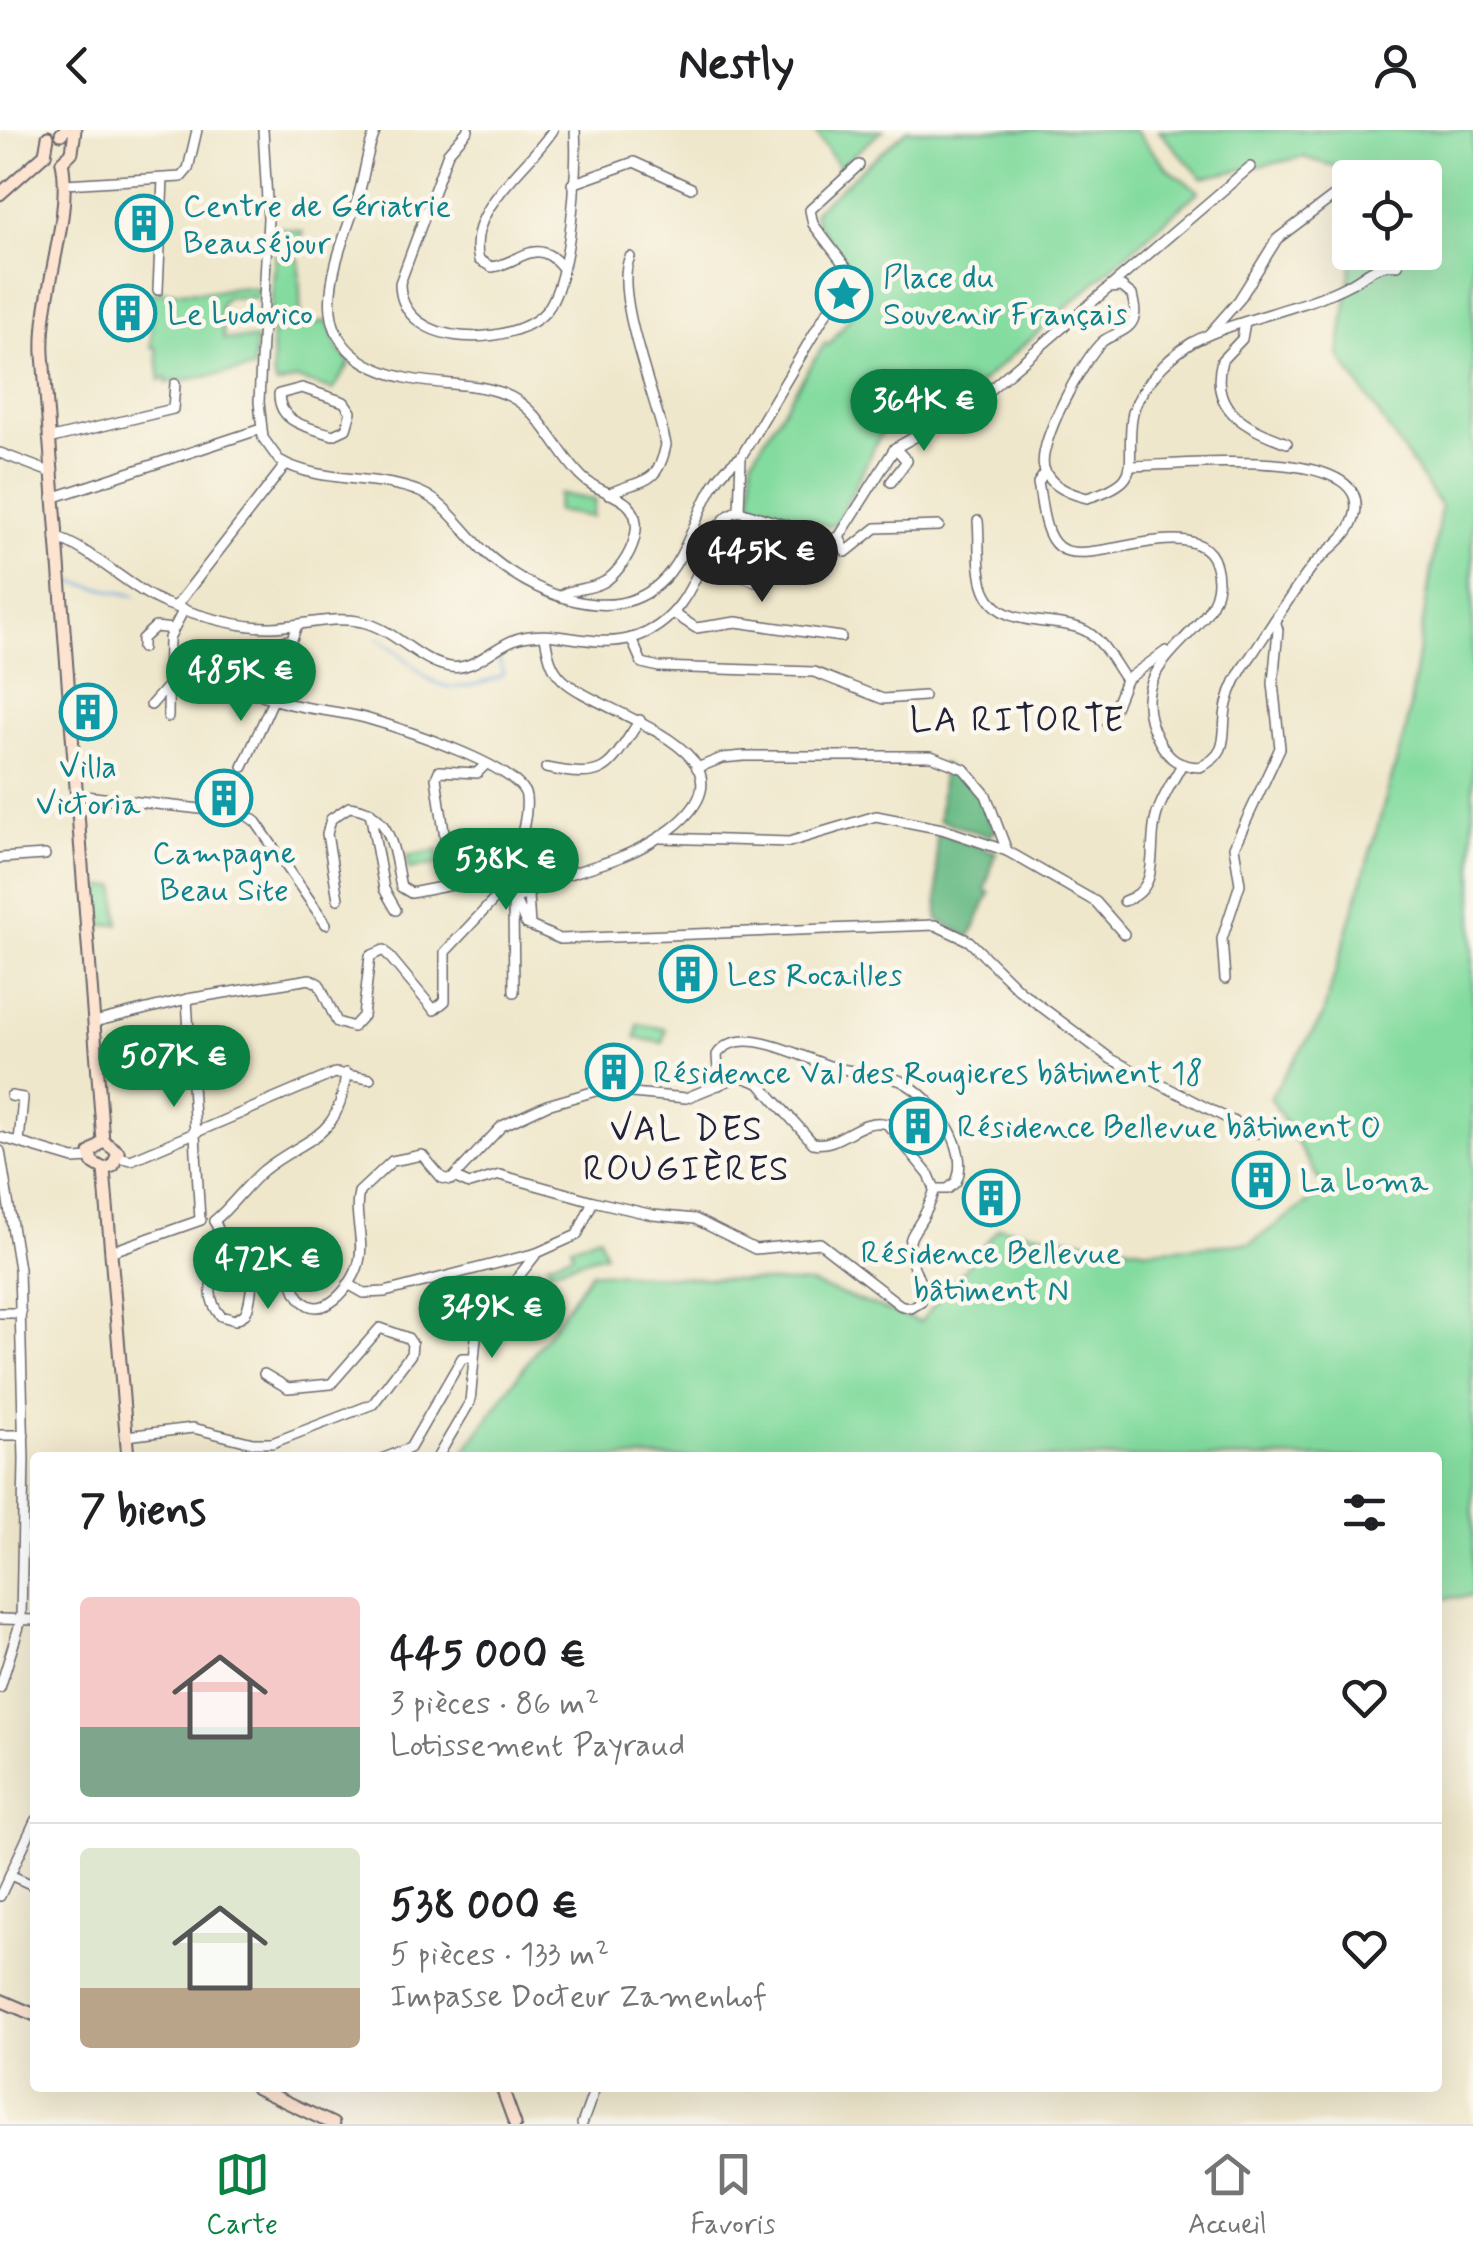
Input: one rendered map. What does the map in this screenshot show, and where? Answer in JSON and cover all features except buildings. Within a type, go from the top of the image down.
[{"type":"main road","points":[[0,194],[45,154],[60,134],[70,156],[62,162]]},
{"type":"main road","points":[[45,154],[62,162]]},
{"type":"main road","points":[[62,162],[65,184],[42,312],[50,472],[104,1141]]},
{"type":"main road","points":[[104,1169],[118,1157],[114,1145],[104,1141],[94,1145],[90,1158],[104,1169],[127,1452]]},
{"type":"main road","points":[[0,2000],[30,2012]]},
{"type":"main road","points":[[265,2092],[333,2124]]},
{"type":"main road","points":[[503,2092],[515,2124]]},
{"type":"street","points":[[65,184],[163,179],[185,174],[197,130]]},
{"type":"street","points":[[263,130],[268,218],[258,372],[261,429],[269,450],[286,464],[425,494],[495,560],[561,596],[615,605],[660,584],[686,550],[720,476],[740,457],[825,316],[838,298],[862,288],[813,224],[810,210],[859,165]]},
{"type":"street","points":[[376,130],[328,288],[331,315],[349,352],[370,366],[408,379],[511,396],[529,410],[585,480],[629,506],[636,522],[626,558],[606,580],[561,596]]},
{"type":"street","points":[[468,130],[448,153],[400,275],[399,289],[414,316],[426,328],[450,337],[522,327],[536,321],[550,305],[562,267],[575,130]]},
{"type":"street","points":[[553,130],[500,192],[479,234],[477,252],[479,260],[492,267],[534,250],[550,254],[562,267]]},
{"type":"street","points":[[572,184],[634,162],[690,188]]},
{"type":"street","points":[[839,537],[895,448],[972,405],[1250,167]]},
{"type":"street","points":[[158,290],[163,179]]},
{"type":"street","points":[[1205,338],[1239,300],[1277,239],[1332,198]]},
{"type":"street","points":[[608,494],[651,480],[662,463],[666,445],[629,307],[624,268],[630,257]]},
{"type":"street","points":[[1109,288],[1122,288],[1132,295],[1136,312],[1131,324],[1103,341],[1064,402],[1042,459],[1045,473],[1072,494],[1088,498],[1114,490],[1133,466],[1132,417],[1140,396],[1162,367],[1190,344],[1350,284],[1372,270]]},
{"type":"street","points":[[1245,322],[1242,339],[1222,360],[1220,394],[1240,424],[1287,443]]},
{"type":"street","points":[[48,439],[173,409],[175,384]]},
{"type":"street","points":[[302,388],[344,402],[351,412],[346,429],[333,434],[290,421],[279,406],[279,394],[302,388]]},
{"type":"street","points":[[52,498],[261,429]]},
{"type":"street","points":[[891,482],[907,460],[895,448]]},
{"type":"street","points":[[0,453],[50,472]]},
{"type":"street","points":[[738,510],[740,457]]},
{"type":"street","points":[[168,716],[173,630],[180,608],[286,464]]},
{"type":"street","points":[[1133,466],[1283,464],[1314,468],[1340,478],[1351,488],[1358,506],[1348,532],[1312,566],[1232,689],[1222,750],[1200,767],[1181,766],[1156,738],[1149,714],[1149,696],[1168,650]]},
{"type":"street","points":[[1045,473],[1038,483],[1048,532],[1058,547],[1082,554],[1177,538],[1206,554],[1216,568],[1214,601],[1203,619],[1126,680],[1108,725]]},
{"type":"street","points":[[56,538],[180,608],[256,627],[363,622],[397,636],[436,663],[457,668],[517,638],[585,642],[631,638],[673,613],[691,592],[716,524],[728,512],[738,510],[839,537]]},
{"type":"street","points":[[978,521],[983,586],[996,605],[1009,616],[1080,628],[1100,642],[1126,680]]},
{"type":"street","points":[[839,537],[846,552],[876,528],[939,526]]},
{"type":"street","points":[[704,562],[765,586],[780,546]]},
{"type":"street","points":[[673,613],[696,628],[736,622],[841,637]]},
{"type":"street","points":[[1225,979],[1222,938],[1240,884],[1234,847],[1280,748],[1272,684],[1278,630],[1275,620]]},
{"type":"street","points":[[297,625],[292,640],[252,646],[239,662],[241,682],[274,698],[378,722],[486,764],[516,779],[526,792],[510,888],[514,992]]},
{"type":"street","points":[[142,648],[142,638],[154,628],[173,630]]},
{"type":"street","points":[[510,888],[530,893],[552,879],[629,856],[683,820],[701,800],[702,784],[696,768],[668,739],[640,720],[566,684],[549,660],[545,637]]},
{"type":"street","points":[[631,638],[642,663],[659,667],[814,672],[882,699],[924,696]]},
{"type":"street","points":[[151,705],[167,687]]},
{"type":"street","points":[[243,767],[274,698]]},
{"type":"street","points":[[546,768],[584,775],[601,771],[640,720]]},
{"type":"street","points":[[696,768],[722,758],[744,756],[931,756],[948,760],[964,769],[986,795],[1007,850]]},
{"type":"street","points":[[452,885],[436,778],[446,769],[477,773],[486,764]]},
{"type":"street","points":[[1124,901],[1137,897],[1152,872],[1154,822],[1181,766]]},
{"type":"street","points":[[76,795],[245,814],[256,822],[326,924]]},
{"type":"street","points":[[338,899],[327,834],[331,819],[349,808],[370,812],[386,822],[401,887],[412,893],[479,881],[501,838],[518,842]]},
{"type":"street","points":[[370,812],[384,889],[396,910]]},
{"type":"street","points":[[658,838],[789,842],[876,816],[942,829],[1007,850],[1096,902],[1124,934]]},
{"type":"street","points":[[683,820],[682,832],[689,839]]},
{"type":"street","points":[[0,858],[45,854]]},
{"type":"street","points":[[517,856],[528,872],[530,893],[526,913],[531,927]]},
{"type":"street","points":[[94,1022],[188,999],[310,979],[319,984],[337,1022],[353,1027],[363,1016],[370,956],[384,950],[434,1010],[445,1001],[444,952],[528,872]]},
{"type":"street","points":[[528,872],[552,879]]},
{"type":"street","points":[[510,888],[519,915],[531,927],[560,939],[935,925],[970,941],[1020,990],[1111,1059],[1256,1133]]},
{"type":"street","points":[[188,999],[200,1220]]},
{"type":"street","points":[[719,1085],[716,1055],[736,1042],[766,1045],[829,1066],[899,1081],[928,1104],[961,1154],[956,1182],[948,1189],[935,1189]]},
{"type":"street","points":[[118,1157],[131,1160],[335,1073],[370,1079]]},
{"type":"street","points":[[214,1222],[264,1170],[300,1149],[336,1117],[343,1104],[346,1073]]},
{"type":"street","points":[[456,1178],[502,1126],[546,1105],[599,1090],[686,1098],[740,1076],[756,1080],[805,1138],[817,1144],[828,1144],[864,1124],[885,1123],[929,1175],[935,1189]]},
{"type":"street","points":[[11,1096],[23,1098],[19,1142]]},
{"type":"street","points":[[0,1688],[20,1620],[24,1435],[21,1314],[1,1137],[74,1159],[90,1158]]},
{"type":"street","points":[[214,1222],[220,1235],[210,1299],[225,1318],[237,1320],[248,1311],[255,1261],[272,1244],[282,1245],[290,1252],[294,1289],[307,1304],[330,1304],[348,1284],[360,1260],[356,1200],[368,1179],[392,1161],[414,1154],[430,1160],[442,1178],[456,1178],[469,1184],[500,1175],[653,1215],[696,1218],[755,1249],[823,1244],[908,1308],[920,1302],[924,1291],[910,1264],[909,1238],[935,1189]]},
{"type":"street","points":[[348,1284],[364,1293],[386,1292],[537,1253],[580,1232],[593,1201]]},
{"type":"street","points":[[110,1252],[200,1220],[214,1222]]},
{"type":"street","points":[[441,1452],[470,1402],[473,1358],[482,1323],[537,1253]]},
{"type":"street","points":[[0,1314],[21,1314]]},
{"type":"street","points":[[126,1436],[193,1428],[253,1443],[272,1443],[372,1404],[411,1354],[412,1344],[408,1338],[380,1328],[331,1384],[288,1388],[264,1374]]},
{"type":"street","points":[[400,1452],[410,1448],[462,1358],[473,1358]]},
{"type":"street","points":[[0,1435],[24,1435]]},
{"type":"street","points":[[0,1620],[30,1620]]},
{"type":"street","points":[[0,1896],[30,1832]]},
{"type":"street","points":[[10,1876],[30,1884]]},
{"type":"street","points":[[582,2124],[594,2092]]},
{"type":"green space","points":[[814,130],[883,130],[839,167]]},
{"type":"green space","points":[[907,130],[1135,130],[1167,168],[1199,191],[954,406],[909,378],[837,522],[830,526],[752,505],[752,459],[825,343],[829,345],[869,292],[816,222],[814,211]]},
{"type":"green space","points":[[1158,130],[1473,130],[1473,1596],[1442,1599],[1442,1452],[464,1452],[591,1272],[812,1284],[920,1322],[999,1227],[1149,1250],[1251,1243],[1325,1190],[1270,1097],[1322,1018],[1407,725],[1441,507],[1339,355],[1351,270],[1442,270],[1442,160],[1332,160],[1332,166],[1303,157],[1202,178]]},
{"type":"green space","points":[[278,227],[303,232],[295,257],[299,260],[301,326],[327,321],[337,347],[350,363],[333,390],[297,379],[277,385],[273,376],[271,309]]},
{"type":"green space","points":[[260,289],[259,298],[227,297],[220,305],[224,339],[256,339],[253,369],[166,383],[166,378],[160,380],[156,348],[151,347],[153,292]]},
{"type":"green space","points":[[559,494],[595,500],[592,517],[556,511]]},
{"type":"green space","points":[[943,764],[982,796],[995,832],[988,836],[939,820]]},
{"type":"green space","points":[[936,832],[996,852],[985,890],[990,893],[970,937],[938,920]]},
{"type":"green space","points":[[438,850],[440,864],[409,869],[407,856]]},
{"type":"green space","points":[[116,886],[119,924],[95,926],[92,888]]},
{"type":"green space","points":[[638,1024],[666,1029],[663,1043],[636,1038]]},
{"type":"green space","points":[[599,1236],[605,1254],[550,1270],[547,1263],[573,1254],[571,1246]]},
{"type":"waterway","points":[[68,581],[136,596]]},
{"type":"waterway","points":[[378,638],[443,686],[476,685],[499,677],[503,674],[498,655]]},
{"type":"place","name":"Centre de Gériatrie Beauséjour","points":[[144,223]]},
{"type":"place","name":"Place du Souvenir Français","points":[[844,294]]},
{"type":"place","name":"Le Ludovico","points":[[128,313]]},
{"type":"place","name":"Villa Victoria","points":[[88,712]]},
{"type":"place","name":"Campagne Beau Site","points":[[224,798]]},
{"type":"place","name":"Les Rocailles","points":[[688,974]]},
{"type":"place","name":"Résidence Val des Rougieres bâtiment 18","points":[[614,1072]]},
{"type":"place","name":"Résidence Bellevue bâtiment O","points":[[918,1126]]},
{"type":"place","name":"La Loma","points":[[1261,1180]]},
{"type":"place","name":"Résidence Bellevue bâtiment N","points":[[991,1198]]},
{"type":"district","name":"LA RITORTE","points":[[1018,719]]},
{"type":"district","name":"VAL DES ROUGIÈRES","points":[[687,1148]]}]
